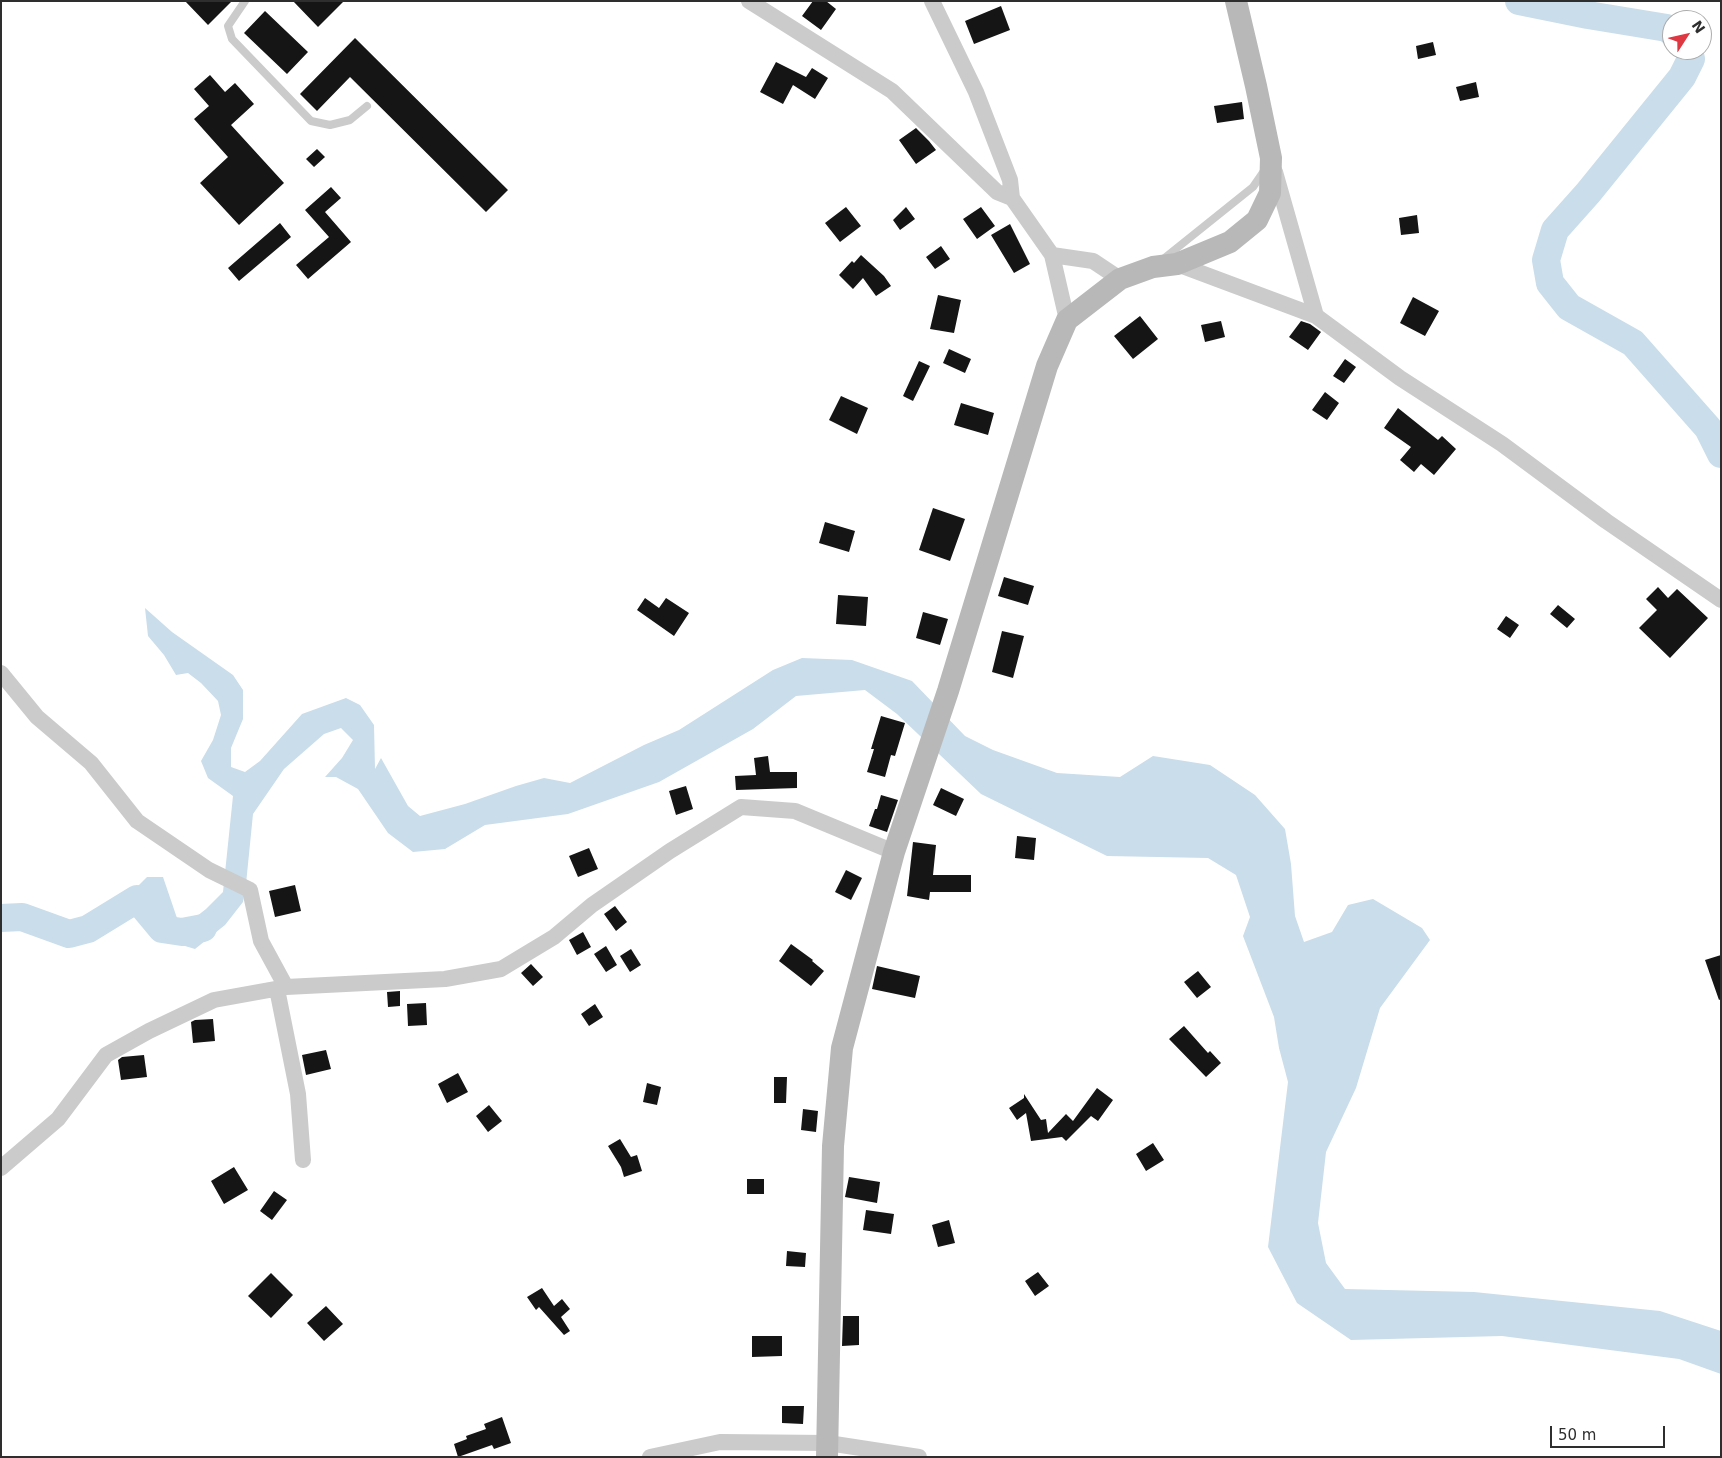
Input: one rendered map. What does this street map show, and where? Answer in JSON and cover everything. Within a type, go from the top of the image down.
[{"type":"main road","points":[[828,1450],[833,1146],[842,1048],[894,852],[948,691],[1047,366],[1067,320],[1120,279],[1153,267],[1177,264],[1230,242],[1257,220],[1270,193],[1271,158],[1236,1]]},
{"type":"street","points":[[749,1],[892,92],[998,192],[1012,198]]},
{"type":"street","points":[[932,1],[976,92],[1010,180],[1012,198],[1052,255],[1067,320]]},
{"type":"street","points":[[1271,158],[1316,316]]},
{"type":"street","points":[[1052,255],[1093,261],[1120,279]]},
{"type":"street","points":[[1177,264],[1316,316],[1400,378],[1502,444],[1606,521],[1721,600]]},
{"type":"street","points":[[1,673],[37,717],[92,762],[137,821],[209,870],[250,890],[262,941],[282,988],[298,1094],[303,1160]]},
{"type":"street","points":[[1,1168],[58,1119],[106,1055],[149,1031],[214,1000],[282,988],[445,980],[501,969],[554,937],[592,905],[670,851],[741,807],[795,811],[894,852]]},
{"type":"street","points":[[650,1457],[720,1442],[919,1457]]},
{"type":"lane","points":[[245,1],[228,26],[232,39],[311,121],[330,125],[350,120],[368,106]]},
{"type":"lane","points":[[1153,267],[1253,187],[1271,158]]},
{"type":"water","points":[[145,608],[172,632],[233,675],[243,690],[243,719],[231,748],[231,767],[245,772],[260,761],[302,714],[346,698],[360,705],[374,725],[375,769],[381,758],[408,806],[420,816],[465,804],[544,778],[570,783],[644,745],[679,730],[773,670],[802,658],[852,660],[912,681],[965,736],[993,750],[1057,773],[1120,777],[1153,756],[1210,765],[1255,795],[1285,829],[1291,864],[1295,916],[1304,942],[1332,932],[1348,905],[1373,899],[1422,928],[1430,940],[1380,1008],[1356,1088],[1326,1152],[1318,1223],[1326,1263],[1345,1289],[1474,1292],[1660,1311],[1721,1331],[1721,1374],[1679,1359],[1502,1336],[1351,1340],[1297,1303],[1268,1247],[1288,1082],[1279,1048],[1274,1017],[1243,936],[1250,917],[1236,875],[1208,858],[1107,856],[981,794],[897,714],[865,690],[796,696],[753,729],[659,782],[568,814],[485,825],[445,849],[413,852],[388,833],[358,789],[336,777],[325,777],[342,758],[353,740],[341,728],[324,734],[284,769],[253,814],[243,902],[225,925],[195,949],[175,943],[155,911],[137,912],[128,918],[128,896],[147,877],[163,877],[178,921],[192,920],[206,909],[223,892],[233,796],[208,778],[201,761],[213,740],[221,715],[218,701],[201,683],[188,673],[176,675],[164,655],[148,636]]},
{"type":"building","points":[[185,1],[232,1],[208,25]]},
{"type":"building","points":[[293,1],[344,1],[318,27]]},
{"type":"building","points":[[813,1],[826,1],[836,9],[821,30],[802,16]]},
{"type":"building","points":[[1001,6],[1010,30],[974,44],[965,21]]},
{"type":"building","points":[[265,11],[308,52],[287,74],[244,33]]},
{"type":"building","points":[[355,38],[508,190],[486,212],[350,77],[317,111],[300,94]]},
{"type":"building","points":[[1433,42],[1436,55],[1418,59],[1416,46]]},
{"type":"building","points":[[776,62],[806,77],[812,68],[828,78],[815,99],[793,85],[783,104],[760,92]]},
{"type":"building","points":[[210,75],[225,92],[235,83],[254,104],[231,125],[284,183],[239,225],[200,183],[228,157],[194,119],[209,106],[194,89]]},
{"type":"building","points":[[1476,82],[1479,97],[1460,101],[1456,87]]},
{"type":"building","points":[[1242,102],[1244,119],[1217,123],[1214,106]]},
{"type":"building","points":[[916,128],[936,150],[916,164],[899,140]]},
{"type":"building","points":[[317,149],[325,157],[314,167],[306,159]]},
{"type":"building","points":[[331,187],[341,198],[325,212],[351,242],[308,279],[296,265],[329,237],[305,210]]},
{"type":"building","points":[[846,207],[861,226],[840,242],[825,223]]},
{"type":"building","points":[[906,207],[915,219],[900,230],[893,220]]},
{"type":"building","points":[[981,207],[995,226],[977,239],[963,219]]},
{"type":"building","points":[[1417,215],[1419,233],[1401,235],[1399,218]]},
{"type":"building","points":[[280,223],[291,237],[239,281],[228,268]]},
{"type":"building","points":[[1010,224],[1030,264],[1014,273],[991,235]]},
{"type":"building","points":[[941,246],[950,259],[935,269],[926,257]]},
{"type":"building","points":[[861,255],[884,276],[891,286],[876,296],[863,278],[853,289],[839,275],[852,261],[854,263]]},
{"type":"building","points":[[938,295],[961,300],[954,333],[930,329]]},
{"type":"building","points":[[1413,297],[1439,311],[1425,336],[1400,323]]},
{"type":"building","points":[[1140,316],[1158,339],[1133,359],[1114,336]]},
{"type":"building","points":[[1221,321],[1225,337],[1205,342],[1201,325]]},
{"type":"building","points":[[1301,321],[1310,324],[1321,332],[1308,350],[1289,337]]},
{"type":"building","points":[[949,349],[971,359],[965,373],[943,363]]},
{"type":"building","points":[[1345,359],[1356,367],[1344,383],[1333,376]]},
{"type":"building","points":[[919,361],[930,366],[913,401],[903,396]]},
{"type":"building","points":[[1325,392],[1339,403],[1327,420],[1312,410]]},
{"type":"building","points":[[841,396],[868,408],[857,434],[829,420]]},
{"type":"building","points":[[961,403],[994,413],[988,435],[954,425]]},
{"type":"building","points":[[1398,408],[1438,440],[1442,436],[1456,449],[1434,475],[1421,464],[1414,472],[1400,460],[1411,447],[1384,428]]},
{"type":"building","points":[[933,508],[965,519],[950,561],[919,550]]},
{"type":"building","points":[[825,522],[855,531],[849,552],[819,543]]},
{"type":"building","points":[[1004,577],[1034,586],[1028,605],[998,596]]},
{"type":"building","points":[[1658,587],[1668,598],[1677,589],[1708,618],[1670,658],[1639,628],[1657,610],[1646,599]]},
{"type":"building","points":[[838,595],[868,597],[866,626],[836,624]]},
{"type":"building","points":[[645,598],[659,608],[666,598],[689,613],[674,636],[637,610]]},
{"type":"building","points":[[1558,605],[1575,619],[1567,628],[1550,614]]},
{"type":"building","points":[[923,612],[948,619],[940,645],[916,638]]},
{"type":"building","points":[[1506,616],[1519,625],[1510,638],[1497,629]]},
{"type":"building","points":[[1002,631],[1024,636],[1013,678],[992,672]]},
{"type":"building","points":[[881,716],[905,723],[895,756],[891,755],[885,777],[867,772],[874,749],[871,749]]},
{"type":"building","points":[[768,756],[770,772],[797,772],[797,788],[736,790],[735,776],[756,775],[754,758]]},
{"type":"building","points":[[686,786],[693,809],[676,815],[669,791]]},
{"type":"building","points":[[941,788],[964,799],[956,816],[933,805]]},
{"type":"building","points":[[881,795],[898,800],[887,832],[869,826]]},
{"type":"building","points":[[1017,836],[1036,838],[1034,860],[1015,858]]},
{"type":"building","points":[[913,842],[936,845],[933,875],[971,875],[971,892],[930,892],[929,900],[907,896]]},
{"type":"building","points":[[589,848],[598,869],[578,877],[569,856]]},
{"type":"building","points":[[846,870],[862,878],[851,900],[835,892]]},
{"type":"building","points":[[295,885],[301,911],[275,917],[269,891]]},
{"type":"building","points":[[615,906],[627,922],[616,931],[604,914]]},
{"type":"building","points":[[583,932],[591,947],[577,955],[569,940]]},
{"type":"building","points":[[791,944],[813,960],[824,971],[811,986],[779,961]]},
{"type":"building","points":[[606,946],[617,965],[606,972],[594,954]]},
{"type":"building","points":[[631,949],[641,965],[630,972],[620,956]]},
{"type":"building","points":[[1721,955],[1721,999],[1719,1000],[1705,960]]},
{"type":"building","points":[[531,964],[543,977],[533,986],[521,973]]},
{"type":"building","points":[[877,966],[920,976],[915,998],[872,989]]},
{"type":"building","points":[[1198,971],[1211,987],[1197,998],[1184,982]]},
{"type":"building","points":[[400,991],[400,1006],[388,1007],[387,992]]},
{"type":"building","points":[[426,1003],[427,1025],[408,1026],[407,1004]]},
{"type":"building","points":[[595,1004],[603,1017],[589,1026],[581,1014]]},
{"type":"building","points":[[213,1019],[215,1041],[193,1043],[191,1022]]},
{"type":"building","points":[[1184,1026],[1208,1053],[1210,1051],[1221,1063],[1206,1077],[1169,1039]]},
{"type":"building","points":[[326,1050],[331,1069],[306,1075],[302,1055]]},
{"type":"building","points":[[144,1055],[147,1077],[121,1080],[118,1060],[122,1057]]},
{"type":"building","points":[[458,1073],[468,1092],[447,1103],[438,1084]]},
{"type":"building","points":[[774,1077],[787,1077],[786,1103],[774,1103]]},
{"type":"building","points":[[647,1083],[661,1087],[657,1105],[643,1102]]},
{"type":"building","points":[[1097,1088],[1113,1100],[1098,1121],[1091,1116],[1066,1141],[1062,1137],[1031,1141],[1026,1113],[1017,1120],[1009,1108],[1024,1098],[1024,1094],[1041,1120],[1046,1119],[1048,1133],[1066,1114],[1073,1121]]},
{"type":"building","points":[[489,1105],[502,1121],[488,1132],[476,1116]]},
{"type":"building","points":[[803,1109],[818,1111],[816,1132],[801,1130]]},
{"type":"building","points":[[620,1139],[631,1157],[637,1155],[642,1171],[624,1177],[621,1167],[608,1146]]},
{"type":"building","points":[[1153,1143],[1164,1160],[1146,1171],[1136,1154]]},
{"type":"building","points":[[234,1167],[248,1190],[224,1204],[211,1181]]},
{"type":"building","points":[[849,1177],[880,1182],[877,1203],[845,1197]]},
{"type":"building","points":[[747,1179],[764,1179],[764,1194],[747,1194]]},
{"type":"building","points":[[274,1191],[287,1200],[272,1220],[260,1211]]},
{"type":"building","points":[[866,1210],[894,1214],[891,1234],[863,1230]]},
{"type":"building","points":[[949,1220],[955,1243],[938,1247],[932,1225]]},
{"type":"building","points":[[787,1251],[806,1253],[805,1267],[786,1266]]},
{"type":"building","points":[[1038,1272],[1049,1286],[1035,1296],[1025,1281]]},
{"type":"building","points":[[271,1273],[293,1295],[271,1318],[248,1296]]},
{"type":"building","points":[[542,1288],[554,1306],[562,1299],[570,1309],[561,1317],[570,1331],[564,1335],[539,1307],[536,1310],[527,1297]]},
{"type":"building","points":[[326,1306],[343,1324],[324,1341],[307,1323]]},
{"type":"building","points":[[843,1316],[859,1316],[859,1345],[842,1346]]},
{"type":"building","points":[[752,1336],[782,1336],[782,1356],[752,1357]]},
{"type":"building","points":[[782,1406],[804,1406],[803,1424],[782,1423]]},
{"type":"building","points":[[502,1417],[511,1443],[494,1449],[492,1445],[458,1457],[454,1444],[467,1439],[466,1436],[486,1429],[484,1424]]},
{"type":"waterway","points":[[1519,1],[1662,27]]},
{"type":"waterway","points":[[1690,60],[1682,77],[1588,193],[1555,230],[1546,260],[1550,283],[1569,307],[1633,343],[1708,428],[1721,454]]},
{"type":"waterway","points":[[1,918],[22,917],[69,934],[88,929],[137,899],[162,929],[182,932],[203,928]]}]
